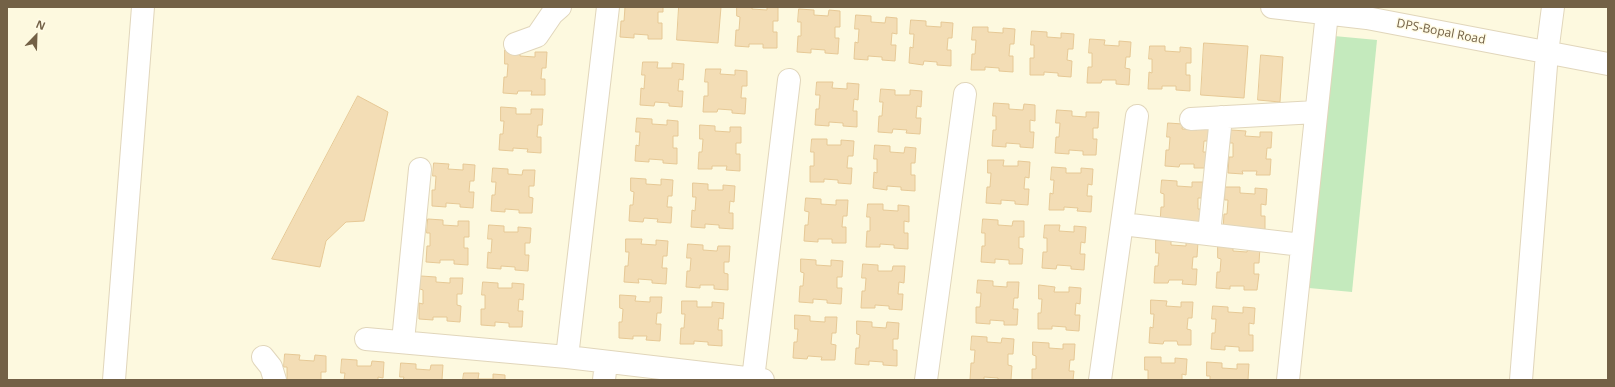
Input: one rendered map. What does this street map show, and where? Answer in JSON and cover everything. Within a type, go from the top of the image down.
[{"type":"street","points":[[114,380],[143,7]]},
{"type":"street","points":[[515,44],[537,36],[552,14],[560,7]]},
{"type":"street","points":[[566,357],[608,7]]},
{"type":"street","name":"DPS-Bopal Road","points":[[1272,7],[1367,18],[1608,64]]},
{"type":"street","points":[[1521,380],[1547,53],[1553,8]]},
{"type":"street","points":[[1288,380],[1327,14]]},
{"type":"street","points":[[366,339],[403,341],[566,357],[605,371],[758,380],[789,80]]},
{"type":"street","points":[[926,380],[964,94]]},
{"type":"street","points":[[1192,119],[1316,112]]},
{"type":"street","points":[[1100,380],[1137,116]]},
{"type":"street","points":[[1209,234],[1221,118]]},
{"type":"street","points":[[403,341],[420,169]]},
{"type":"street","points":[[1122,224],[1302,245]]},
{"type":"street","points":[[263,357],[271,367],[274,380]]},
{"type":"green space","points":[[1334,36],[1377,40],[1352,292],[1309,288]]},
{"type":"building","points":[[625,7],[663,7],[663,12],[658,12],[658,23],[662,23],[662,39],[648,39],[648,35],[634,34],[634,38],[620,37],[621,21],[624,21]]},
{"type":"building","points":[[679,7],[721,7],[718,43],[677,40]]},
{"type":"building","points":[[737,7],[752,7],[752,9],[767,10],[767,7],[778,7],[778,21],[773,21],[773,32],[777,32],[777,48],[763,48],[763,44],[749,44],[749,47],[735,46],[736,30],[739,30],[740,17],[737,16]]},
{"type":"building","points":[[799,9],[814,10],[814,15],[828,16],[829,10],[840,11],[840,27],[835,27],[835,38],[839,38],[838,54],[825,53],[825,50],[811,49],[811,53],[797,52],[798,36],[801,36],[801,22],[798,22]]},
{"type":"building","points":[[856,15],[871,16],[871,22],[885,23],[886,17],[897,18],[897,34],[892,33],[891,45],[896,45],[895,61],[882,60],[882,57],[868,56],[868,60],[854,59],[855,42],[858,43],[859,29],[855,29]]},
{"type":"building","points":[[911,20],[926,21],[926,26],[941,27],[941,22],[953,23],[952,38],[948,38],[947,50],[951,50],[951,66],[937,65],[937,62],[924,61],[923,65],[909,63],[910,47],[913,48],[914,34],[910,34]]},
{"type":"building","points":[[973,27],[988,27],[988,32],[1003,33],[1003,28],[1015,29],[1014,44],[1010,44],[1009,56],[1013,56],[1013,72],[999,71],[999,68],[985,67],[985,70],[971,70],[972,54],[975,54],[976,40],[972,40]]},
{"type":"building","points":[[1032,31],[1047,32],[1047,37],[1061,38],[1061,33],[1074,34],[1073,49],[1068,49],[1067,60],[1072,61],[1071,77],[1058,76],[1058,73],[1044,72],[1044,75],[1030,75],[1030,58],[1034,58],[1034,45],[1031,45]]},
{"type":"building","points":[[1090,39],[1105,40],[1104,45],[1119,46],[1119,41],[1131,42],[1130,57],[1126,57],[1125,68],[1130,69],[1129,85],[1116,84],[1116,80],[1102,80],[1101,83],[1087,83],[1088,67],[1092,67],[1092,53],[1089,53]]},
{"type":"building","points":[[1204,43],[1248,46],[1244,98],[1201,95]]},
{"type":"building","points":[[1150,46],[1165,46],[1165,51],[1180,52],[1180,47],[1191,48],[1191,63],[1186,63],[1186,75],[1190,75],[1190,91],[1176,90],[1176,86],[1162,86],[1162,89],[1148,89],[1149,72],[1152,73],[1152,59],[1149,59]]},
{"type":"building","points":[[505,50],[520,51],[520,56],[535,57],[535,52],[547,52],[546,68],[542,68],[541,79],[545,79],[545,95],[531,95],[532,91],[518,91],[517,94],[503,93],[504,77],[507,77],[508,64],[505,64]]},
{"type":"building","points":[[1261,55],[1283,57],[1280,102],[1258,100]]},
{"type":"building","points":[[643,62],[658,62],[657,68],[672,68],[672,63],[684,64],[683,80],[679,79],[678,91],[683,91],[682,107],[669,106],[669,103],[655,102],[654,106],[640,105],[641,88],[644,89],[645,75],[642,75]]},
{"type":"building","points":[[706,69],[721,69],[720,74],[735,75],[735,70],[747,71],[747,86],[742,86],[741,98],[746,98],[745,114],[732,113],[732,110],[718,109],[717,112],[703,112],[704,96],[708,96],[708,82],[705,82]]},
{"type":"building","points":[[817,82],[833,82],[832,88],[847,89],[847,83],[859,84],[858,100],[854,99],[853,111],[857,111],[857,127],[843,126],[843,123],[829,122],[829,126],[815,125],[816,109],[819,109],[820,95],[816,95]]},
{"type":"building","points":[[881,89],[895,90],[895,95],[910,95],[910,90],[922,91],[921,107],[917,106],[916,118],[921,118],[920,134],[906,133],[907,130],[893,129],[892,133],[878,132],[879,116],[882,116],[883,102],[880,102]]},
{"type":"building","points":[[358,96],[388,112],[364,221],[346,222],[326,241],[320,267],[272,259]]},
{"type":"building","points":[[994,103],[1009,104],[1009,109],[1023,110],[1024,104],[1035,105],[1035,121],[1030,120],[1030,132],[1034,132],[1033,148],[1020,147],[1020,144],[1006,143],[1006,147],[992,146],[993,130],[996,130],[996,116],[993,116]]},
{"type":"building","points":[[501,107],[516,108],[516,114],[531,114],[531,109],[543,109],[542,125],[538,125],[537,137],[541,137],[541,153],[527,152],[528,149],[513,148],[513,151],[499,150],[500,134],[503,134],[504,121],[501,121]]},
{"type":"building","points":[[1057,110],[1072,111],[1072,116],[1086,117],[1086,112],[1099,112],[1098,128],[1093,128],[1093,139],[1097,139],[1096,155],[1083,155],[1083,151],[1069,150],[1069,154],[1055,153],[1056,137],[1059,137],[1060,123],[1056,123]]},
{"type":"building","points":[[637,118],[652,119],[652,124],[667,125],[667,120],[678,121],[678,136],[673,136],[673,148],[677,148],[677,164],[663,163],[663,160],[649,159],[649,162],[635,161],[636,145],[639,146],[640,132],[636,132]]},
{"type":"building","points":[[1168,123],[1183,124],[1182,129],[1197,130],[1197,125],[1209,125],[1208,141],[1204,141],[1203,152],[1208,152],[1207,168],[1194,168],[1194,164],[1180,164],[1179,167],[1165,166],[1166,150],[1169,150],[1170,137],[1167,137]]},
{"type":"building","points":[[700,125],[715,126],[715,131],[730,132],[730,127],[741,127],[741,143],[736,143],[736,154],[740,154],[740,171],[726,170],[727,166],[712,166],[712,169],[698,169],[699,152],[702,152],[703,139],[700,139]]},
{"type":"building","points":[[1231,130],[1246,131],[1245,136],[1260,137],[1260,132],[1272,132],[1271,148],[1267,148],[1266,159],[1271,159],[1270,175],[1256,175],[1257,171],[1242,171],[1243,174],[1228,173],[1229,157],[1233,157],[1233,143],[1230,143]]},
{"type":"building","points":[[812,139],[827,139],[827,145],[841,145],[841,140],[854,141],[853,156],[848,156],[847,168],[852,168],[851,184],[838,183],[838,180],[824,179],[824,182],[810,182],[810,166],[814,166],[814,152],[811,152]]},
{"type":"building","points":[[875,145],[890,146],[890,152],[904,153],[905,147],[916,148],[915,163],[911,163],[911,175],[915,175],[915,191],[901,190],[901,187],[887,186],[887,190],[873,188],[874,172],[877,173],[877,159],[874,159]]},
{"type":"building","points":[[988,160],[1004,160],[1003,166],[1018,166],[1018,161],[1030,162],[1029,178],[1025,177],[1024,189],[1029,189],[1028,205],[1015,204],[1015,201],[1001,200],[1001,204],[986,203],[987,187],[990,187],[991,173],[988,173]]},
{"type":"building","points":[[434,163],[449,164],[448,169],[463,170],[463,164],[475,165],[474,181],[470,181],[469,192],[474,192],[473,208],[460,207],[460,204],[446,203],[446,207],[432,206],[432,190],[435,190],[436,176],[433,176]]},
{"type":"building","points":[[1052,167],[1066,168],[1066,173],[1081,173],[1081,168],[1093,169],[1092,185],[1088,184],[1087,196],[1092,196],[1091,212],[1077,211],[1078,208],[1064,207],[1064,210],[1049,210],[1050,193],[1053,194],[1054,180],[1051,180]]},
{"type":"building","points":[[493,168],[508,169],[508,174],[522,175],[523,170],[535,170],[534,186],[529,186],[529,197],[533,198],[532,213],[519,213],[519,210],[505,209],[505,212],[491,211],[492,195],[495,195],[496,182],[492,182]]},
{"type":"building","points":[[631,178],[646,179],[646,184],[661,185],[661,179],[673,180],[672,196],[668,196],[667,207],[672,207],[671,223],[657,222],[658,219],[644,218],[643,222],[629,221],[630,205],[633,205],[634,192],[631,191]]},
{"type":"building","points":[[1162,180],[1177,181],[1177,186],[1192,187],[1192,182],[1203,182],[1203,198],[1198,198],[1198,209],[1202,209],[1202,225],[1160,223],[1161,207],[1164,207],[1164,194],[1161,193]]},
{"type":"building","points":[[693,183],[708,184],[708,190],[723,190],[723,185],[735,186],[734,202],[730,201],[729,213],[733,213],[733,229],[719,228],[719,225],[705,224],[705,228],[691,227],[692,210],[695,211],[696,197],[693,197]]},
{"type":"building","points":[[1225,187],[1240,187],[1240,193],[1255,194],[1255,188],[1267,189],[1266,205],[1261,204],[1261,216],[1265,216],[1265,232],[1223,230],[1224,214],[1227,214],[1228,200],[1225,200]]},
{"type":"building","points":[[806,198],[821,199],[821,204],[836,205],[836,200],[848,200],[847,216],[843,216],[842,227],[846,227],[846,243],[832,243],[832,239],[818,239],[818,242],[804,241],[805,225],[808,225],[809,212],[805,211]]},
{"type":"building","points":[[868,204],[883,204],[883,210],[898,211],[898,205],[909,206],[909,222],[904,221],[904,233],[908,233],[908,249],[894,248],[894,245],[880,244],[880,247],[866,247],[867,231],[870,231],[870,217],[867,217]]},
{"type":"building","points":[[428,219],[443,220],[443,225],[458,226],[458,221],[469,221],[469,237],[464,237],[464,248],[468,248],[468,265],[454,264],[454,260],[440,260],[440,263],[426,262],[427,246],[430,246],[430,233],[427,233]]},
{"type":"building","points":[[983,219],[998,220],[998,225],[1012,226],[1013,221],[1024,221],[1024,237],[1019,237],[1019,248],[1023,249],[1022,264],[1009,264],[1009,260],[995,259],[995,263],[981,262],[982,246],[985,246],[985,233],[982,233]]},
{"type":"building","points":[[489,225],[504,226],[504,232],[518,232],[518,227],[531,228],[530,243],[525,243],[525,255],[529,255],[528,271],[515,270],[515,267],[501,266],[501,269],[487,268],[488,252],[491,253],[492,239],[488,239]]},
{"type":"building","points":[[1045,225],[1060,225],[1059,231],[1074,232],[1074,226],[1086,227],[1085,243],[1081,242],[1080,254],[1085,254],[1084,270],[1071,269],[1071,266],[1057,265],[1056,269],[1042,268],[1043,252],[1047,252],[1047,238],[1044,238]]},
{"type":"building","points":[[626,239],[642,239],[641,244],[656,245],[656,240],[668,241],[667,256],[663,256],[662,268],[667,268],[666,284],[652,283],[652,280],[638,279],[639,283],[624,282],[625,266],[628,266],[629,252],[626,252]]},
{"type":"building","points":[[1156,240],[1171,240],[1171,245],[1186,246],[1186,241],[1198,242],[1197,257],[1193,257],[1192,269],[1197,269],[1196,285],[1182,284],[1183,280],[1169,280],[1168,283],[1154,283],[1155,266],[1158,266],[1159,253],[1156,253]]},
{"type":"building","points":[[688,244],[703,245],[703,250],[717,251],[718,246],[730,246],[729,262],[724,262],[724,273],[728,274],[728,290],[714,289],[714,285],[700,285],[700,288],[686,287],[687,271],[690,271],[691,258],[687,258]]},
{"type":"building","points":[[1218,245],[1233,246],[1233,251],[1247,252],[1248,247],[1260,247],[1259,263],[1254,263],[1254,274],[1259,274],[1257,290],[1244,290],[1244,286],[1230,286],[1230,289],[1216,288],[1217,272],[1220,272],[1221,259],[1218,258]]},
{"type":"building","points":[[801,259],[816,260],[816,265],[831,266],[831,260],[843,261],[842,277],[837,277],[837,288],[842,288],[841,304],[827,303],[827,300],[813,299],[813,303],[799,302],[800,286],[803,286],[804,273],[801,272]]},
{"type":"building","points":[[863,264],[878,265],[878,271],[892,271],[893,266],[905,266],[904,283],[899,282],[898,294],[903,294],[902,310],[889,309],[889,306],[875,305],[875,308],[861,308],[862,291],[865,291],[866,278],[862,278]]},
{"type":"building","points":[[421,276],[436,277],[436,282],[450,283],[450,278],[463,278],[462,294],[457,294],[457,305],[461,306],[460,322],[447,321],[447,317],[433,317],[433,320],[419,319],[419,303],[423,304],[423,290],[420,289]]},
{"type":"building","points":[[978,280],[993,281],[993,286],[1007,287],[1007,282],[1019,282],[1018,298],[1014,298],[1013,309],[1018,309],[1017,325],[1004,325],[1004,321],[990,320],[990,324],[976,323],[976,307],[980,307],[981,293],[977,293]]},
{"type":"building","points":[[483,282],[498,283],[498,288],[512,288],[512,283],[524,284],[523,300],[519,299],[518,311],[523,311],[522,327],[509,327],[509,323],[495,322],[495,326],[481,325],[481,309],[485,309],[485,295],[482,295]]},
{"type":"building","points":[[1039,285],[1055,287],[1054,292],[1069,292],[1069,287],[1081,288],[1080,304],[1076,303],[1075,315],[1080,315],[1079,331],[1066,330],[1066,327],[1052,326],[1052,329],[1038,329],[1038,313],[1041,313],[1042,299],[1039,299]]},
{"type":"building","points":[[620,295],[636,296],[635,301],[650,302],[650,297],[662,297],[661,313],[657,313],[656,324],[661,324],[660,341],[646,340],[647,336],[633,336],[633,339],[619,338],[619,322],[622,322],[623,309],[620,308]]},
{"type":"building","points":[[1151,300],[1167,301],[1166,306],[1181,307],[1181,302],[1193,302],[1192,318],[1188,318],[1187,329],[1191,330],[1191,345],[1178,345],[1177,341],[1164,341],[1163,344],[1149,343],[1150,327],[1153,328],[1154,314],[1151,314]]},
{"type":"building","points":[[682,301],[697,301],[697,307],[712,307],[712,302],[724,303],[723,319],[719,318],[718,330],[722,330],[722,346],[708,345],[708,342],[694,341],[694,344],[680,344],[681,328],[684,328],[685,314],[682,314]]},
{"type":"building","points":[[1213,306],[1228,307],[1228,312],[1243,313],[1243,307],[1255,308],[1254,324],[1249,323],[1249,335],[1253,335],[1253,351],[1239,351],[1239,347],[1225,346],[1225,350],[1211,349],[1212,333],[1215,333],[1216,319],[1212,319]]},
{"type":"building","points":[[795,315],[810,316],[810,321],[825,322],[825,317],[837,317],[836,333],[832,333],[831,344],[836,345],[835,360],[821,360],[822,357],[808,356],[807,359],[793,358],[794,342],[797,342],[798,329],[795,329]]},
{"type":"building","points":[[857,321],[872,322],[872,327],[886,328],[887,322],[899,323],[898,339],[893,339],[893,350],[897,350],[897,366],[883,365],[883,362],[869,361],[869,365],[855,364],[856,348],[859,348],[860,335],[857,334]]},
{"type":"building","points":[[972,336],[987,337],[987,342],[1001,343],[1002,338],[1014,339],[1013,354],[1008,354],[1008,365],[1012,366],[1011,380],[998,380],[998,378],[984,377],[984,380],[970,380],[971,363],[974,363],[975,350],[971,350]]},
{"type":"building","points":[[1033,342],[1049,343],[1049,348],[1063,349],[1063,344],[1075,344],[1074,360],[1070,360],[1069,371],[1074,371],[1073,380],[1032,380],[1032,369],[1036,369],[1036,356],[1033,355]]},
{"type":"building","points":[[285,354],[300,355],[299,360],[314,361],[315,355],[326,356],[326,372],[321,372],[321,380],[287,380],[287,367],[284,367]]},
{"type":"building","points":[[1145,357],[1161,357],[1161,363],[1175,363],[1175,358],[1187,359],[1186,375],[1182,374],[1182,380],[1148,380],[1148,370],[1145,370]]},
{"type":"building","points":[[342,359],[357,360],[357,366],[371,366],[372,361],[384,362],[383,378],[378,377],[378,380],[344,380],[345,373],[341,373]]},
{"type":"building","points":[[1207,362],[1222,363],[1222,368],[1237,369],[1237,364],[1249,364],[1248,380],[1210,380],[1210,376],[1207,376]]},
{"type":"building","points":[[401,363],[416,364],[416,369],[430,370],[431,365],[443,365],[442,380],[403,380],[404,377],[400,377]]},
{"type":"building","points":[[464,373],[479,373],[478,379],[493,379],[493,374],[505,375],[505,380],[463,380]]}]
